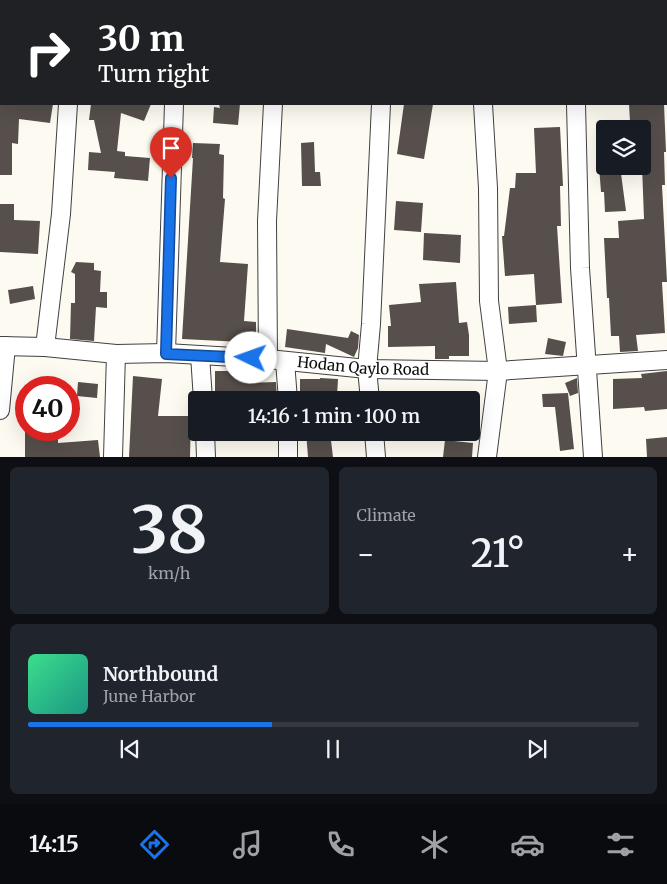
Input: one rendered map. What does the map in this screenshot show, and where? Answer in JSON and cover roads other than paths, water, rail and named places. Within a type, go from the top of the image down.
[{"type":"street","points":[[45,347],[61,214],[68,105]]},
{"type":"street","points":[[166,354],[174,105]]},
{"type":"street","points":[[273,105],[266,221],[276,360],[285,391]]},
{"type":"street","points":[[369,391],[367,369],[371,324],[381,105]]},
{"type":"street","points":[[484,105],[488,188],[489,300],[498,371],[487,456]]},
{"type":"street","points":[[576,105],[580,268],[593,456]]},
{"type":"street","points":[[0,410],[3,346]]},
{"type":"street","name":"Hodan Qaylo Road","points":[[3,346],[45,347],[116,354],[200,355],[367,369],[498,371],[667,360]]},
{"type":"street","points":[[113,456],[116,354]]},
{"type":"street","points":[[200,355],[202,391]]},
{"type":"street","points":[[205,441],[206,456]]},
{"type":"street","points":[[288,441],[288,456]]},
{"type":"street","points":[[375,441],[376,456]]}]
